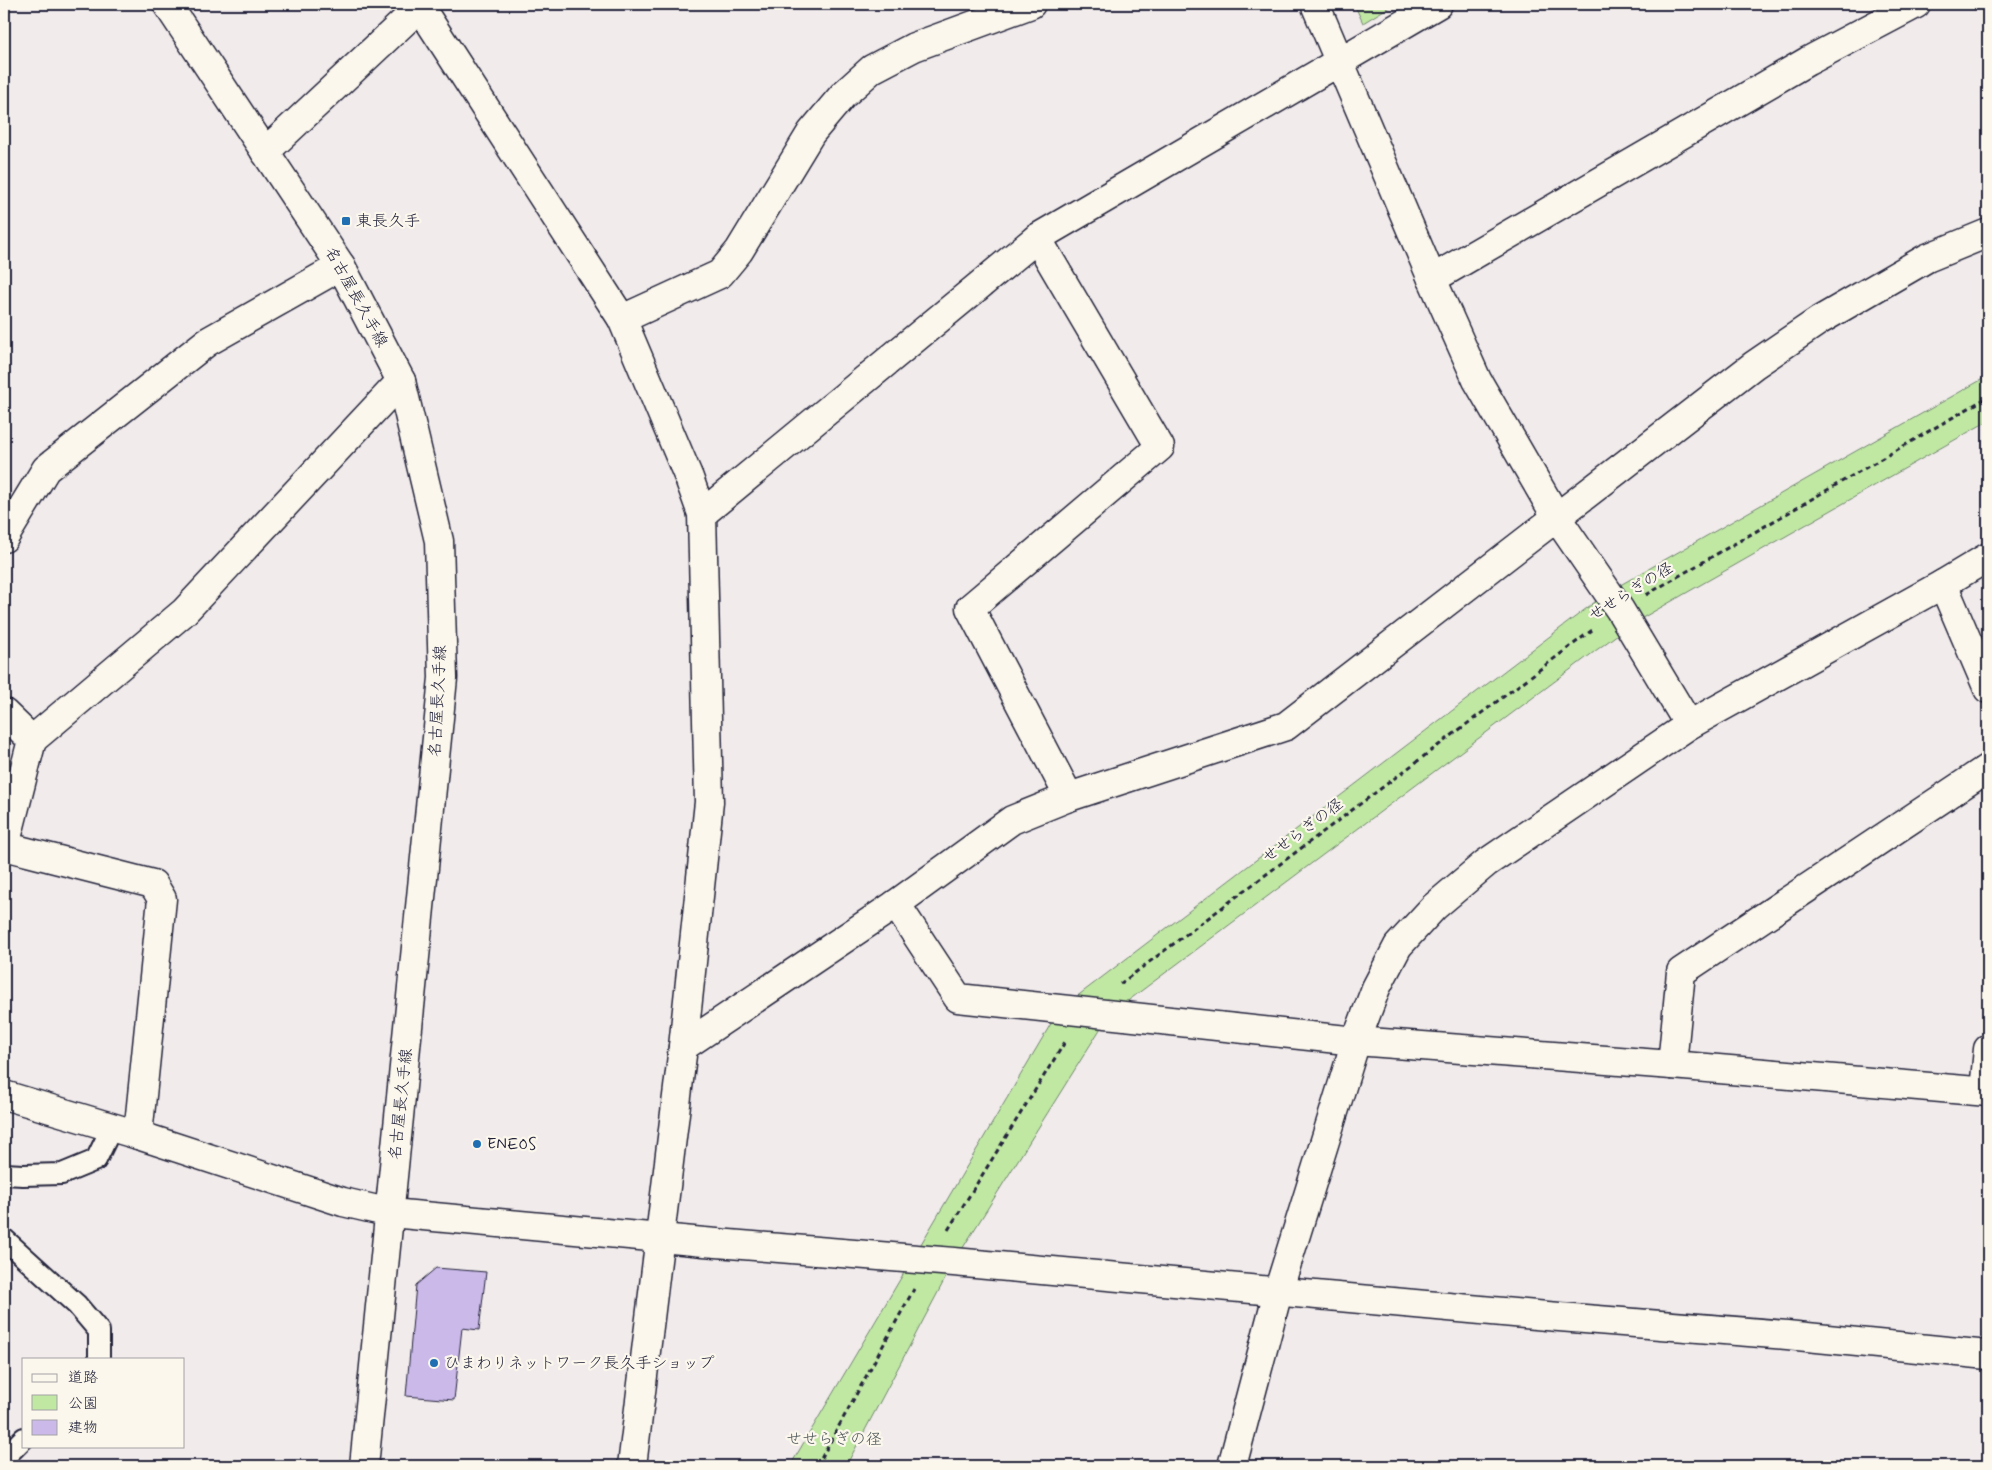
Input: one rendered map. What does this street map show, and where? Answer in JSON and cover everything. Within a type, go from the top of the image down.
[{"type":"street","name":"名古屋長久手線","points":[[167,4],[341,266],[401,381],[439,541],[443,678],[391,1213],[364,1466]]},
{"type":"street","points":[[622,319],[720,274],[739,251],[811,133],[843,95],[872,69],[914,48],[1031,4]]},
{"type":"street","points":[[1315,4],[1341,60],[1432,279],[1477,380],[1557,518],[1620,610],[1689,725]]},
{"type":"street","points":[[702,514],[1037,238],[1438,4]]},
{"type":"street","points":[[1432,279],[1808,61],[1916,4]]},
{"type":"street","points":[[265,152],[420,5],[622,319],[689,478],[702,514],[709,802],[683,1047],[632,1466]]},
{"type":"street","points":[[683,1047],[896,904],[1012,820],[1069,797],[1286,726],[1754,364],[1820,320],[1927,258],[1988,233]]},
{"type":"street","points":[[1037,238],[1160,447],[970,608],[1069,797]]},
{"type":"street","points":[[4,538],[46,469],[207,342],[341,266]]},
{"type":"street","points":[[138,1135],[162,899],[154,884],[4,846],[32,740],[184,612],[401,381]]},
{"type":"street","points":[[1232,1466],[1278,1292],[1356,1041],[1376,988],[1398,946],[1434,907],[1486,863],[1689,725],[1943,584],[1988,556]]},
{"type":"street","points":[[1943,584],[1988,689]]},
{"type":"street","points":[[4,712],[32,740]]},
{"type":"street","points":[[1672,1065],[1681,972],[1988,768]]},
{"type":"street","points":[[896,904],[958,998],[1356,1041],[1672,1065],[1986,1092],[1988,1049]]},
{"type":"street","points":[[4,1095],[138,1135],[343,1202],[391,1213],[659,1238],[1787,1335],[1988,1355]]},
{"type":"lane","points":[[4,1174],[62,1174],[96,1160],[112,1127]]},
{"type":"lane","points":[[4,1239],[77,1305],[99,1331],[99,1358]]},
{"type":"lane","points":[[4,1458],[22,1440]]},
{"type":"path","name":"せせらぎの径","points":[[816,1466],[930,1261],[1083,1012],[1620,610],[1988,397]]},
{"type":"green space","points":[[1354,4],[1394,4],[1363,23]]},
{"type":"green space","name":"せせらぎの径","points":[[1988,376],[1988,421],[1630,625],[1109,1015],[954,1262],[846,1466],[790,1466],[1059,1010],[1608,592]]},
{"type":"building","name":"ひまわりネットワーク長久手ショップ","points":[[436,1268],[486,1272],[479,1330],[462,1328],[454,1400],[406,1396],[416,1285]]},
{"type":"place","name":"東長久手","points":[[346,221]]},
{"type":"place","name":"ENEOS","points":[[477,1144]]},
{"type":"place","name":"ひまわりネットワーク長久手ショップ","points":[[434,1363]]}]
